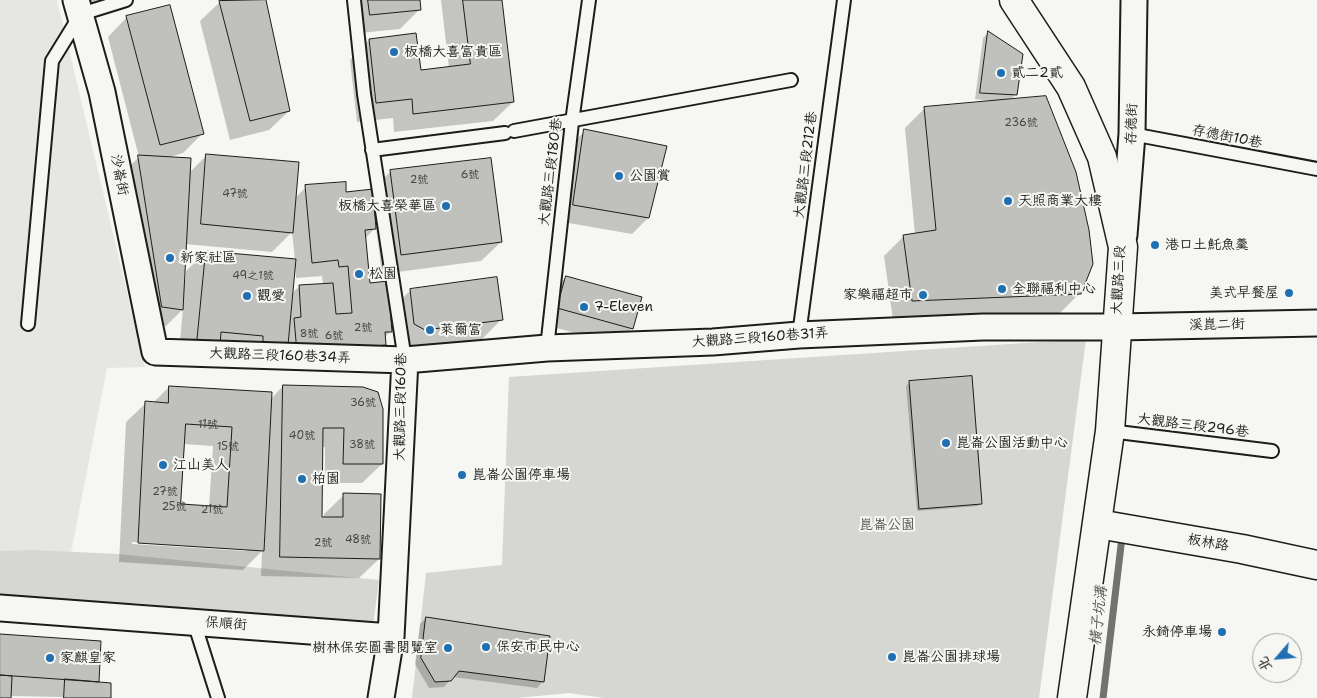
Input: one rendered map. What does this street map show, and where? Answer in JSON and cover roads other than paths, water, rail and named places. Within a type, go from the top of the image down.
[{"type":"main road","name":"大觀路三段","points":[[1014,0],[1070,87],[1102,157],[1123,247],[1110,431],[1072,698]]},
{"type":"main road","name":"板林路","points":[[1098,524],[1242,549],[1317,565]]},
{"type":"street","name":"存德街","points":[[1123,247],[1132,134],[1134,0]]},
{"type":"street","name":"沙崙街","points":[[79,7],[102,92],[155,352]]},
{"type":"street","name":"溪崑二街","points":[[1117,327],[1317,323]]},
{"type":"street","name":"大觀路三段160巷31弄","points":[[405,360],[547,348],[713,342],[799,335],[983,327],[1117,327]]},
{"type":"street","name":"大觀路三段160巷34弄","points":[[155,352],[405,360]]},
{"type":"street","name":"大觀路三段160巷","points":[[391,636],[405,360]]},
{"type":"street","name":"保順街","points":[[0,608],[391,636]]},
{"type":"street","points":[[381,698],[391,636]]},
{"type":"lane","points":[[28,324],[52,61],[79,7],[126,0]]},
{"type":"lane","name":"大觀路三段160巷","points":[[354,0],[372,150],[405,360]]},
{"type":"lane","name":"大觀路三段180巷","points":[[547,348],[572,122],[589,0]]},
{"type":"lane","name":"大觀路三段212巷","points":[[799,335],[844,0]]},
{"type":"lane","points":[[372,150],[572,122],[791,80]]},
{"type":"lane","name":"存德街10巷","points":[[1132,134],[1317,169]]},
{"type":"lane","name":"大觀路三段296巷","points":[[1110,431],[1272,451]]},
{"type":"lane","points":[[194,622],[218,698]]},
{"type":"waterway","name":"橫子坑溝","points":[[1103,698],[1122,537]]},
{"type":"place","name":"板橋大喜富貴區","points":[[394,52]]},
{"type":"place","name":"貳二2貳","points":[[1001,73]]},
{"type":"place","name":"公園賞","points":[[619,176]]},
{"type":"place","name":"天照商業大樓","points":[[1008,201]]},
{"type":"place","name":"板橋大喜榮華區","points":[[446,206]]},
{"type":"place","name":"港口土魠魚羹","points":[[1155,245]]},
{"type":"place","name":"新家社區","points":[[170,258]]},
{"type":"place","name":"松園","points":[[359,274]]},
{"type":"place","name":"全聯福利中心","points":[[1002,289]]},
{"type":"place","name":"美式早餐屋","points":[[1289,293]]},
{"type":"place","name":"家樂福超市","points":[[923,295]]},
{"type":"place","name":"觀愛","points":[[247,296]]},
{"type":"place","name":"7-Eleven","points":[[584,307]]},
{"type":"place","name":"萊爾富","points":[[430,330]]},
{"type":"place","name":"崑崙公園活動中心","points":[[946,443]]},
{"type":"place","name":"江山美人","points":[[163,465]]},
{"type":"place","name":"崑崙公園停車場","points":[[462,475]]},
{"type":"place","name":"柏園","points":[[302,479]]},
{"type":"place","name":"永錡停車場","points":[[1222,632]]},
{"type":"place","name":"保安市民中心","points":[[486,647]]},
{"type":"place","name":"樹林保安圖書閱覽室","points":[[448,648]]},
{"type":"place","name":"崑崙公園排球場","points":[[892,657]]},
{"type":"place","name":"家麒皇家","points":[[50,658]]},
{"type":"park label","name":"崑崙公園","points":[[887,525]]}]
